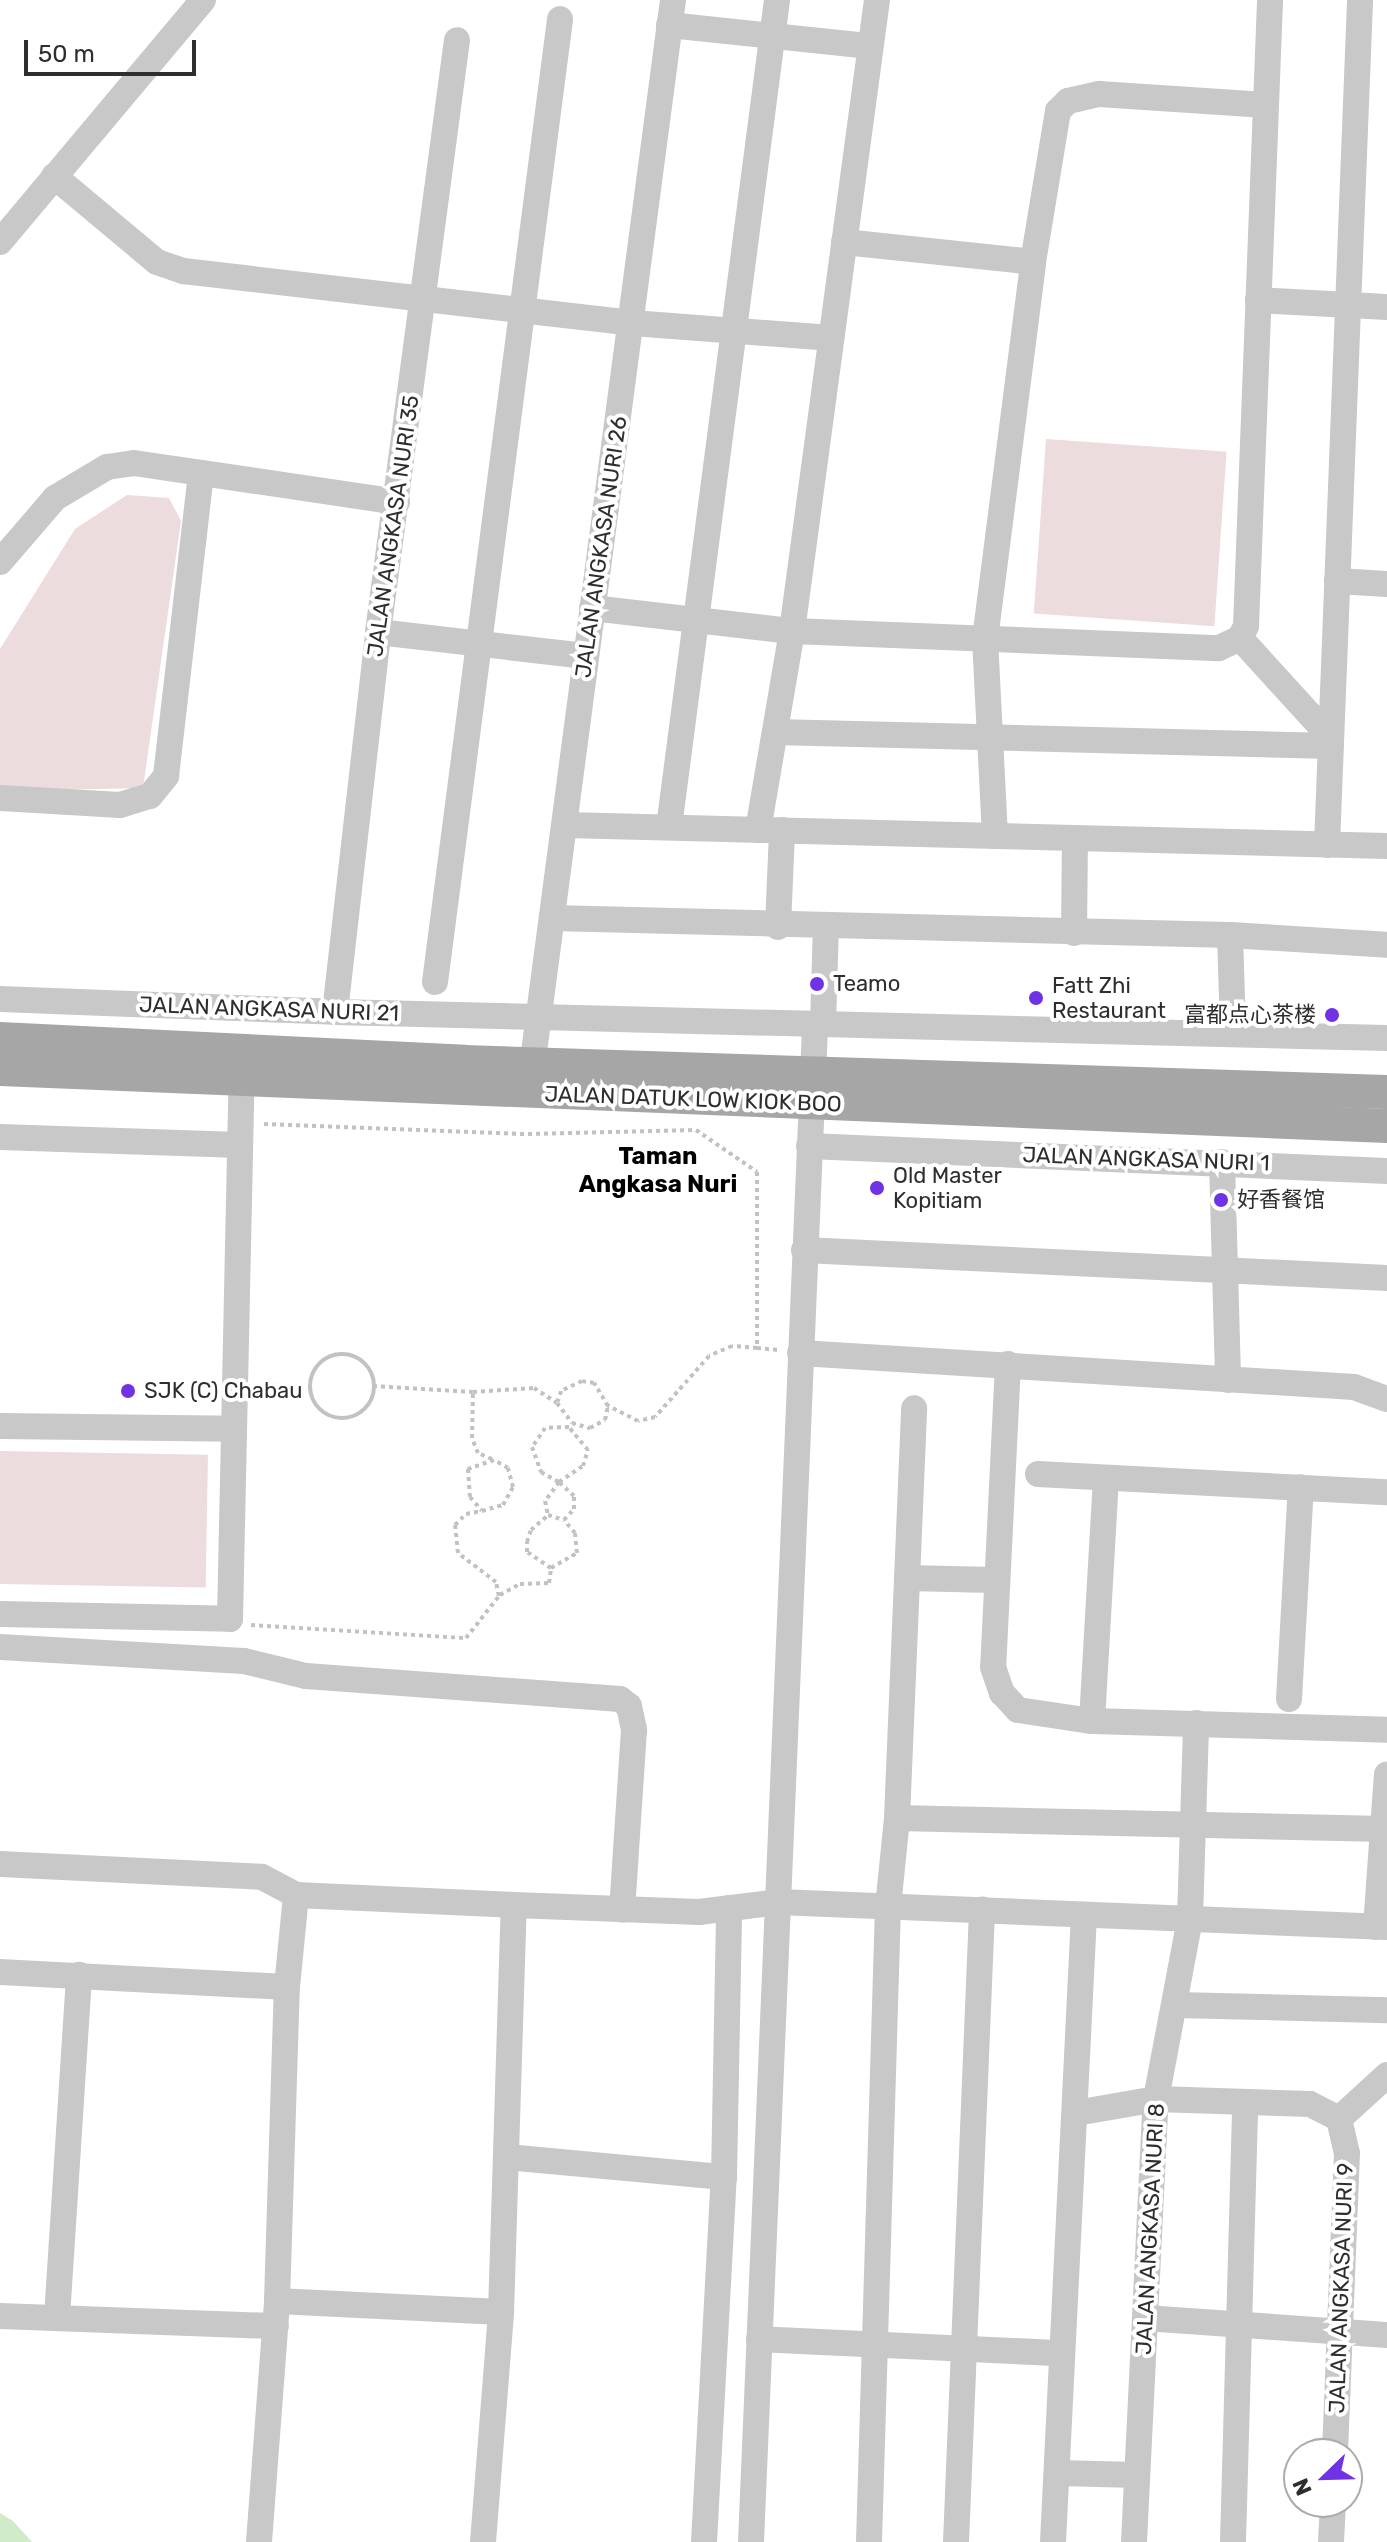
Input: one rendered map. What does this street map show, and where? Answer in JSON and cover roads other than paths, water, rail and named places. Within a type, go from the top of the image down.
[{"type":"main road","name":"JALAN DATUK LOW KIOK BOO","points":[[0,1039],[242,1065]]},
{"type":"main road","name":"JALAN DATUK LOW KIOK BOO","points":[[0,1069],[242,1065],[812,1087],[1387,1092]]},
{"type":"main road","name":"JALAN DATUK LOW KIOK BOO","points":[[812,1087],[1387,1126]]},
{"type":"street","points":[[0,242],[203,0]]},
{"type":"street","points":[[669,827],[693,620],[777,0]]},
{"type":"street","points":[[778,927],[770,830],[775,732],[792,631],[877,0]]},
{"type":"street","points":[[592,608],[792,631],[1219,648],[1240,638],[1246,626],[1270,0]]},
{"type":"street","points":[[1327,845],[1360,0]]},
{"type":"street","points":[[671,12],[772,36],[870,46]]},
{"type":"street","name":"JALAN ANGKASA NURI 26","points":[[530,1078],[671,12]]},
{"type":"street","points":[[435,982],[560,19]]},
{"type":"street","name":"JALAN ANGKASA NURI 35","points":[[335,1012],[378,632],[457,40]]},
{"type":"street","points":[[995,836],[985,639],[1033,262],[1058,111],[1068,101],[1099,94],[1266,105]]},
{"type":"street","points":[[54,176],[157,262],[183,271],[632,323],[831,338]]},
{"type":"street","points":[[844,242],[1033,262]]},
{"type":"street","points":[[1258,300],[1387,307]]},
{"type":"street","points":[[0,562],[55,498],[107,467],[134,463],[397,502]]},
{"type":"street","points":[[0,798],[120,805],[150,796],[166,776],[201,473]]},
{"type":"street","points":[[1337,581],[1387,584]]},
{"type":"street","points":[[378,632],[586,656]]},
{"type":"street","points":[[1240,638],[1331,742]]},
{"type":"street","points":[[775,732],[990,739],[1331,742]]},
{"type":"street","points":[[565,825],[1387,846]]},
{"type":"street","points":[[1074,933],[1075,838]]},
{"type":"street","points":[[552,918],[778,927],[1230,935],[1387,945]]},
{"type":"street","points":[[751,2542],[804,1250],[812,1087],[826,926]]},
{"type":"street","points":[[1230,935],[1233,1031]]},
{"type":"street","name":"JALAN ANGKASA NURI 21","points":[[0,999],[335,1012],[819,1025],[1233,1031],[1387,1038]]},
{"type":"street","points":[[0,1614],[243,1618],[234,1429],[252,1142],[242,1065]]},
{"type":"street","points":[[0,1137],[252,1142]]},
{"type":"street","name":"JALAN ANGKASA NURI 1","points":[[809,1146],[1387,1171]]},
{"type":"street","points":[[1222,1162],[1229,1273],[1228,1380]]},
{"type":"street","points":[[804,1250],[1229,1273],[1387,1278]]},
{"type":"street","points":[[800,1353],[1354,1387],[1387,1399]]},
{"type":"street","points":[[1008,1364],[994,1580],[993,1667],[1002,1693],[1018,1710],[1038,1716],[1092,1721],[1387,1730]]},
{"type":"street","points":[[869,2542],[888,1907],[897,1818],[914,1408]]},
{"type":"street","points":[[0,1426],[234,1429]]},
{"type":"street","points":[[1038,1474],[1387,1492]]},
{"type":"street","points":[[1092,1721],[1106,1478]]},
{"type":"street","points":[[1289,1699],[1301,1487]]},
{"type":"street","points":[[907,1578],[994,1580]]},
{"type":"street","points":[[0,1647],[244,1661],[306,1676],[620,1699],[629,1706],[634,1730],[622,1910]]},
{"type":"street","name":"JALAN ANGKASA NURI 8","points":[[1134,2542],[1156,2099],[1190,1919],[1196,1723]]},
{"type":"street","points":[[0,1864],[262,1877],[296,1895],[622,1910],[729,1908],[778,1902],[1381,1927],[1387,1774]]},
{"type":"street","points":[[897,1818],[1384,1829]]},
{"type":"street","points":[[259,2542],[276,2314],[287,1987],[296,1895]]},
{"type":"street","points":[[483,2542],[501,2312],[514,1905]]},
{"type":"street","points":[[704,2542],[724,2177],[729,1908]]},
{"type":"street","points":[[956,2542],[982,1910]]},
{"type":"street","points":[[1053,2542],[1084,1915]]},
{"type":"street","points":[[0,1972],[287,1987]]},
{"type":"street","points":[[57,2317],[79,1975]]},
{"type":"street","points":[[1175,2005],[1387,2010]]},
{"type":"street","points":[[1076,2113],[1156,2099],[1310,2104],[1339,2119],[1387,2075]]},
{"type":"street","points":[[1233,2542],[1245,2102]]},
{"type":"street","name":"JALAN ANGKASA NURI 9","points":[[1336,2438],[1347,2153],[1339,2119]]},
{"type":"street","points":[[507,2157],[724,2177]]},
{"type":"street","points":[[0,2316],[501,2312]]},
{"type":"street","points":[[1145,2318],[1387,2335]]},
{"type":"street","points":[[759,2339],[1061,2353]]},
{"type":"street","points":[[1057,2473],[1137,2475]]},
{"type":"street","points":[[1331,2542],[1332,2518]]},
{"type":"place","name":"Teamo","points":[[817,984]]},
{"type":"place","name":"Fatt Zhi Restaurant","points":[[1036,998]]},
{"type":"place","name":"富都点心茶楼","points":[[1332,1015]]},
{"type":"place","name":"Old Master Kopitiam","points":[[877,1188]]},
{"type":"place","name":"好香餐馆","points":[[1221,1200]]},
{"type":"place","name":"SJK (C) Chabau","points":[[128,1391]]},
{"type":"district","name":"Taman Angkasa Nuri","points":[[658,1171]]}]
